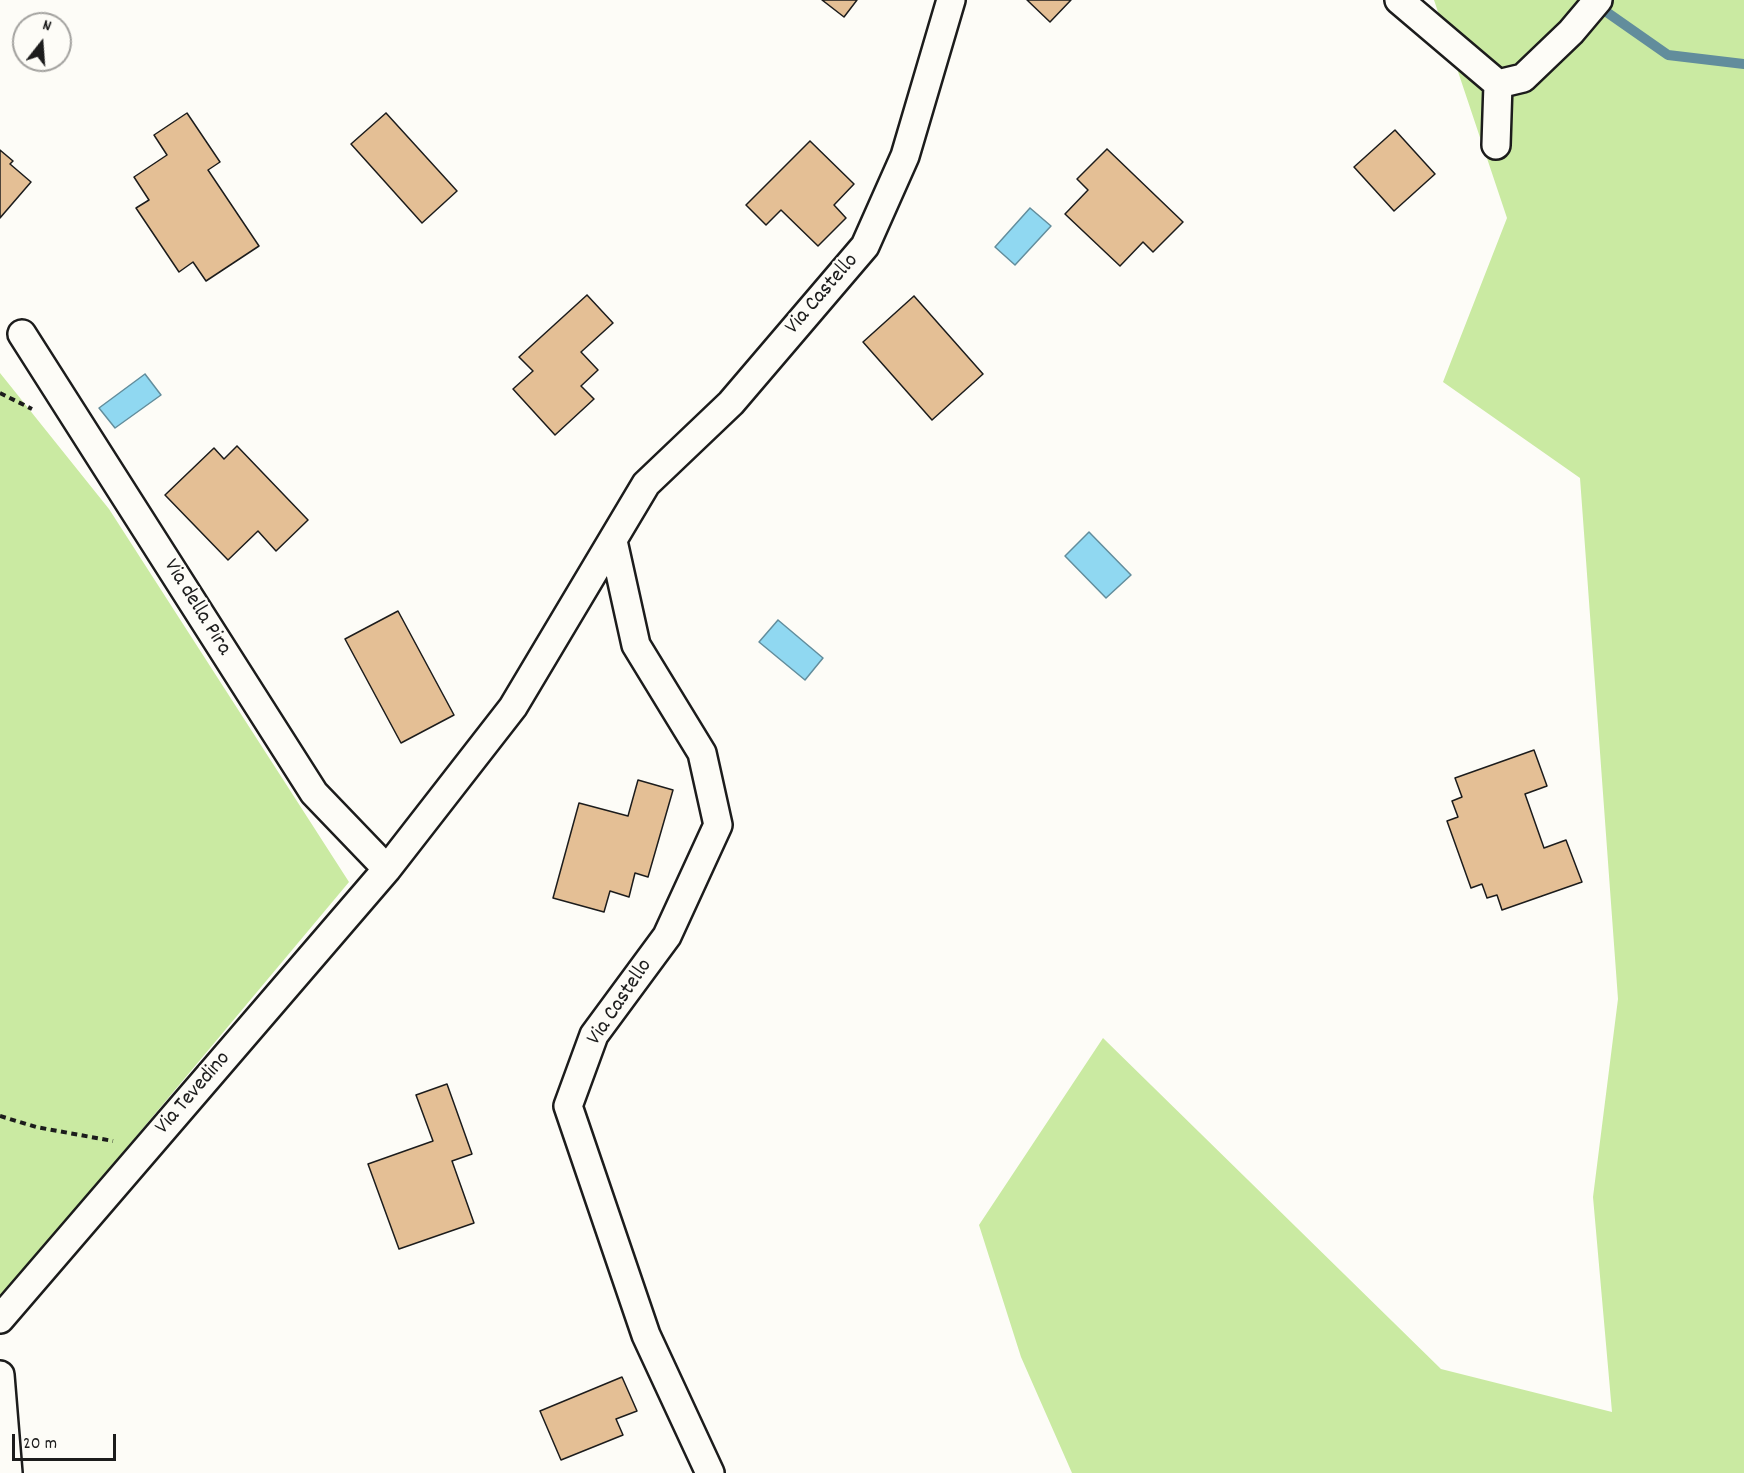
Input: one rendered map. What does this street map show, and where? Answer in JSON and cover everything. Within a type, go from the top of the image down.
[{"type":"street","name":"Via Castello","points":[[387,869],[513,707],[646,484],[731,403],[865,246],[905,156],[951,0]]},
{"type":"street","points":[[1399,0],[1498,84]]},
{"type":"street","points":[[1498,84],[1524,78],[1571,32],[1598,0]]},
{"type":"street","points":[[1496,145],[1498,84]]},
{"type":"street","name":"Via della Pira","points":[[22,334],[314,793],[387,869]]},
{"type":"street","name":"Via Castello","points":[[613,541],[636,645],[702,753],[718,825],[667,936],[594,1035],[568,1106],[646,1335],[710,1473]]},
{"type":"street","name":"Via Tevedino","points":[[0,1319],[387,869]]},
{"type":"street","points":[[0,1375],[8,1473]]},
{"type":"path","points":[[0,1116],[36,1127],[147,1148]]},
{"type":"green space","points":[[1434,0],[1744,0],[1744,1473],[1072,1473],[1021,1357],[979,1225],[1103,1038],[1441,1369],[1612,1412],[1593,1197],[1618,999],[1580,478],[1443,382],[1507,218]]},
{"type":"green space","points":[[0,373],[109,509],[349,882],[0,1299]]},
{"type":"water","points":[[1030,208],[1051,226],[1015,265],[995,247]]},
{"type":"water","points":[[145,374],[161,395],[115,428],[99,408]]},
{"type":"water","points":[[1089,532],[1131,575],[1106,598],[1065,556]]},
{"type":"water","points":[[778,620],[823,658],[805,680],[759,642]]},
{"type":"building","points":[[822,0],[857,0],[844,17]]},
{"type":"building","points":[[1027,0],[1071,0],[1050,22]]},
{"type":"building","points":[[187,113],[220,162],[208,170],[259,246],[206,281],[193,262],[179,272],[136,208],[149,200],[134,177],[167,155],[154,135]]},
{"type":"building","points":[[386,113],[457,191],[422,223],[351,144]]},
{"type":"building","points":[[1395,130],[1435,174],[1394,211],[1354,167]]},
{"type":"building","points":[[810,141],[854,184],[834,205],[846,218],[818,246],[781,210],[766,225],[746,205]]},
{"type":"building","points":[[1107,149],[1183,222],[1153,252],[1143,242],[1120,266],[1065,214],[1088,190],[1077,179]]},
{"type":"building","points":[[0,150],[13,161],[10,164],[31,182],[0,218]]},
{"type":"building","points":[[587,295],[613,323],[581,352],[598,370],[581,386],[594,399],[555,435],[513,389],[533,371],[519,357]]},
{"type":"building","points":[[914,296],[983,374],[932,420],[863,342]]},
{"type":"building","points":[[237,446],[308,520],[276,551],[258,531],[228,560],[165,495],[214,448],[224,459]]},
{"type":"building","points":[[398,611],[454,715],[401,743],[345,639]]},
{"type":"building","points":[[1534,750],[1547,786],[1525,794],[1544,848],[1566,840],[1582,882],[1502,910],[1497,895],[1487,898],[1482,884],[1471,888],[1447,821],[1458,817],[1452,801],[1462,797],[1455,778]]},
{"type":"building","points":[[638,780],[673,790],[648,877],[635,873],[629,897],[610,891],[604,912],[553,898],[579,803],[628,816]]},
{"type":"building","points":[[447,1084],[472,1154],[452,1161],[474,1223],[399,1249],[368,1164],[433,1141],[416,1095]]},
{"type":"building","points":[[622,1377],[637,1411],[616,1419],[623,1435],[561,1460],[540,1411]]},
{"type":"waterway","points":[[1595,4],[1668,55],[1744,64]]}]
